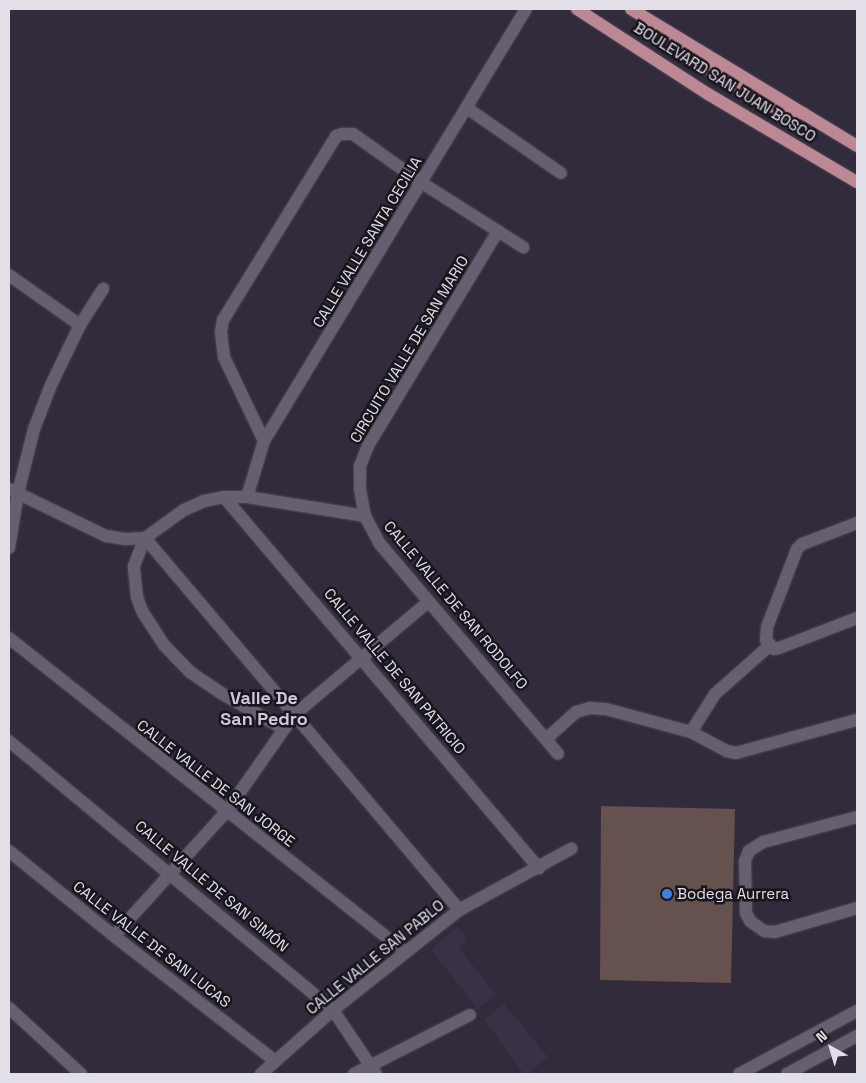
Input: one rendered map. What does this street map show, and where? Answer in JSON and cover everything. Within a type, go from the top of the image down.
[{"type":"main road","name":"BOULEVARD SAN JUAN BOSCO","points":[[577,9],[708,94],[857,182]]},
{"type":"main road","name":"BOULEVARD SAN JUAN BOSCO","points":[[631,9],[857,146]]},
{"type":"main road","points":[[679,38],[694,60],[784,114],[803,113]]},
{"type":"main road","points":[[708,94],[719,75]]},
{"type":"street","name":"CALLE VALLE SANTA CECILIA","points":[[248,497],[264,440],[422,183],[526,9]]},
{"type":"street","points":[[467,108],[561,173]]},
{"type":"street","points":[[264,440],[224,356],[221,332],[223,320],[331,142],[342,134],[353,134],[422,183],[523,247]]},
{"type":"street","name":"CIRCUITO VALLE DE SAN MARIO","points":[[365,516],[360,489],[360,466],[368,446],[498,231]]},
{"type":"street","points":[[9,275],[80,325]]},
{"type":"street","points":[[9,548],[13,491],[34,429],[51,385],[80,325],[103,289]]},
{"type":"street","points":[[13,491],[106,536],[125,539],[145,538]]},
{"type":"street","name":"CALLE VALLE DE SAN RODOLFO","points":[[145,538],[184,510],[204,501],[224,497],[248,497],[365,516],[380,544],[558,754]]},
{"type":"street","name":"CALLE VALLE DE SAN PATRICIO","points":[[224,497],[362,657],[539,868]]},
{"type":"street","points":[[857,523],[802,544],[797,549],[767,626],[766,640],[769,646],[774,649],[779,648],[857,618]]},
{"type":"street","points":[[145,538],[459,910]]},
{"type":"street","points":[[145,538],[134,566],[137,597],[143,613],[164,645],[190,672],[221,693],[284,729]]},
{"type":"street","points":[[114,936],[226,812],[294,715],[428,602]]},
{"type":"street","name":"CALLE VALLE DE SAN JORGE","points":[[9,638],[404,952]]},
{"type":"street","points":[[691,732],[715,694],[769,646]]},
{"type":"street","points":[[546,739],[576,712],[590,708],[606,709],[691,732],[726,751],[736,753],[857,720]]},
{"type":"street","name":"CALLE VALLE DE SAN SIMÓN","points":[[9,740],[170,872],[333,1010],[373,1071]]},
{"type":"street","points":[[857,817],[763,842],[749,851],[745,861],[746,913],[750,921],[764,930],[775,932],[857,908]]},
{"type":"street","name":"CALLE VALLE SAN PABLO","points":[[260,1074],[333,1010],[459,910],[539,868],[571,848]]},
{"type":"street","name":"CALLE VALLE DE SAN LUCAS","points":[[9,851],[114,936],[276,1061]]},
{"type":"street","points":[[9,1008],[81,1074]]},
{"type":"street","points":[[740,1074],[857,1010]]},
{"type":"street","points":[[354,1074],[373,1071],[470,1015]]},
{"type":"street","points":[[787,1074],[857,1036]]},
{"type":"shaded area","points":[[457,927],[467,939],[458,947],[496,994],[477,1009],[431,949]]},
{"type":"shaded area","points":[[504,1004],[548,1057],[528,1074],[524,1074],[484,1019]]},
{"type":"building","name":"Bodega Aurrera","points":[[601,806],[735,809],[731,983],[600,980]]},
{"type":"place","name":"Bodega Aurrera","points":[[667,894]]},
{"type":"district","name":"Valle De San Pedro","points":[[264,710]]}]
